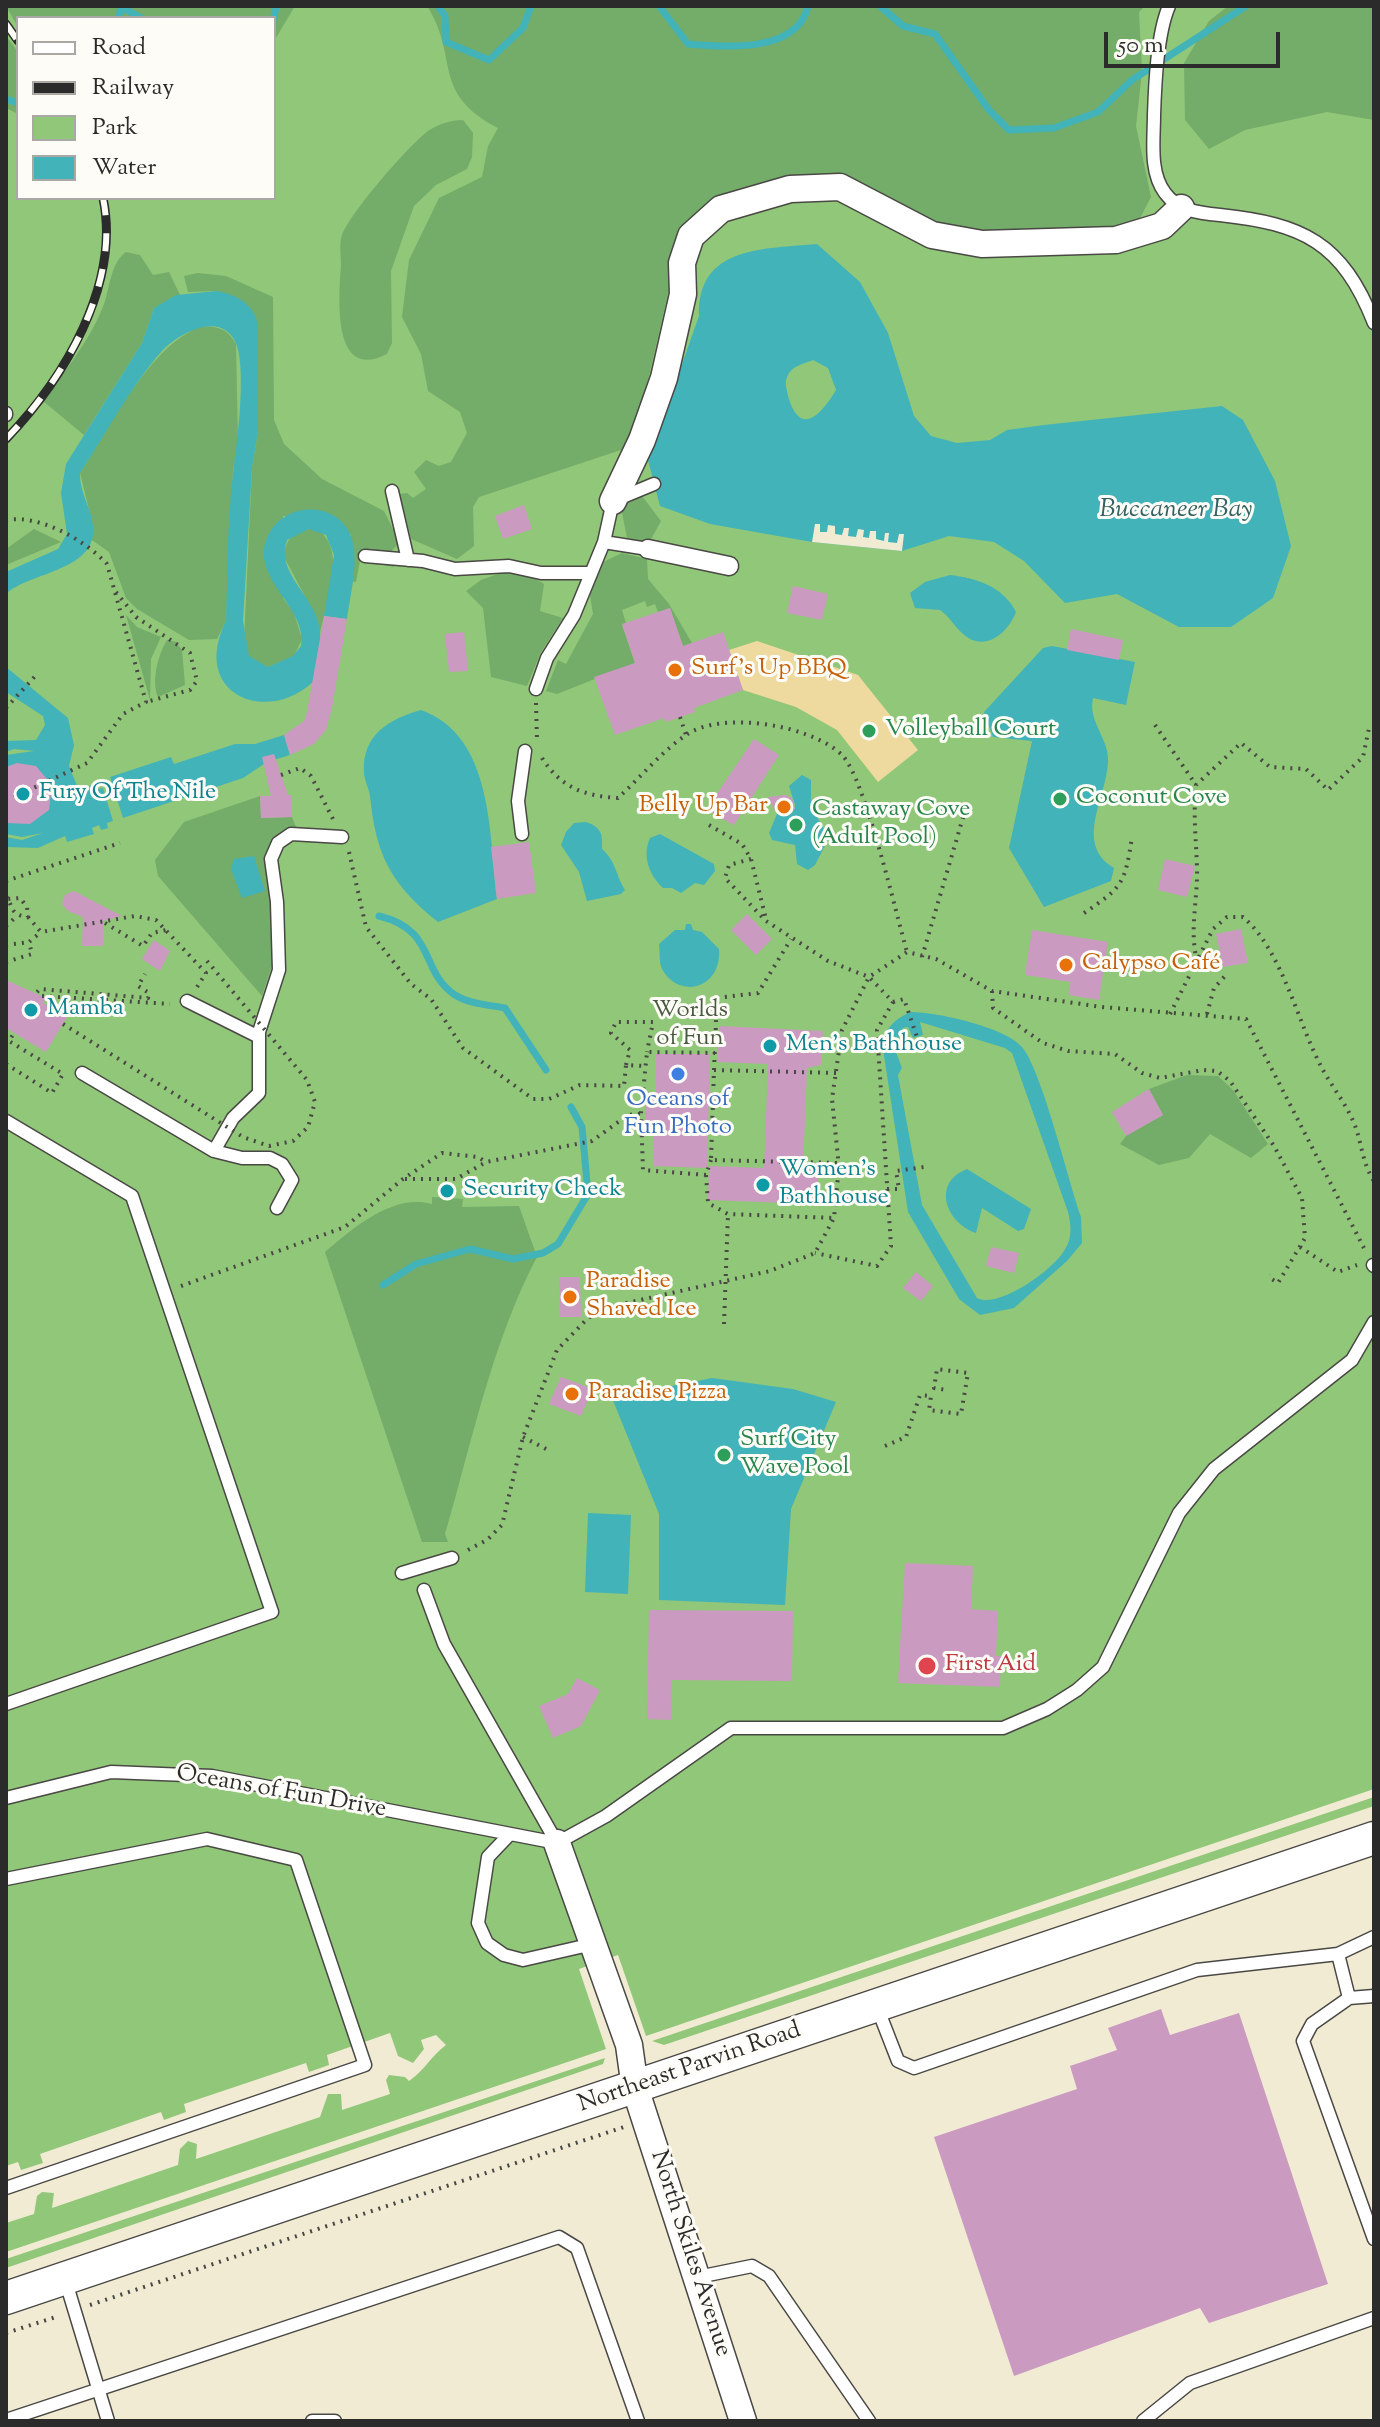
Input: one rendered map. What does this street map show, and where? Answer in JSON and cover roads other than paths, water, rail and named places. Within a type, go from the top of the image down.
[{"type":"street","points":[[613,501],[642,440],[664,378],[683,294],[682,263],[691,236],[721,209],[790,189],[840,187],[932,235],[996,244],[1116,240],[1162,226],[1181,208]]},
{"type":"street","points":[[648,549],[729,566]]},
{"type":"street","name":"Northeast Parvin Road","points":[[6,2298],[1374,1838]]},
{"type":"street","points":[[557,1843],[629,2045],[635,2088]]},
{"type":"street","name":"North Skiles Avenue","points":[[635,2088],[743,2421]]},
{"type":"lane","points":[[1169,6],[1156,78],[1154,156],[1165,193],[1181,208],[1253,219],[1301,231],[1330,250],[1350,275],[1374,323]]},
{"type":"lane","points":[[536,689],[547,658],[574,615],[604,542],[613,501],[654,484]]},
{"type":"lane","points":[[392,491],[408,560]]},
{"type":"lane","points":[[604,542],[648,549]]},
{"type":"lane","points":[[365,556],[455,569],[509,566],[541,573],[589,573]]},
{"type":"lane","points":[[522,834],[518,801],[525,751]]},
{"type":"lane","points":[[214,1151],[233,1118],[259,1093],[259,1037],[279,970],[277,902],[271,859],[278,843],[291,834],[342,837]]},
{"type":"lane","points":[[187,1001],[259,1037]]},
{"type":"lane","points":[[82,1073],[214,1151],[242,1158],[270,1158],[282,1164],[292,1180],[277,1208]]},
{"type":"lane","points":[[6,1121],[132,1196],[272,1612],[6,1704]]},
{"type":"lane","points":[[424,1590],[444,1644],[557,1843],[606,1816],[731,1728],[1003,1728],[1067,1697],[1103,1667],[1179,1513],[1214,1469],[1352,1360],[1374,1322]]},
{"type":"lane","points":[[402,1573],[452,1558]]},
{"type":"lane","name":"Oceans of Fun Drive","points":[[6,1798],[111,1772],[152,1771],[212,1776],[508,1836],[557,1843]]},
{"type":"lane","points":[[508,1836],[488,1857],[478,1923],[487,1943],[504,1955],[523,1960],[593,1944]]},
{"type":"lane","points":[[6,1879],[207,1839],[296,1860],[365,2065],[6,2188]]},
{"type":"lane","points":[[877,2007],[898,2061],[914,2068],[1197,1970],[1338,1954],[1374,1937]]},
{"type":"lane","points":[[1338,1954],[1349,1998]]},
{"type":"lane","points":[[1374,1996],[1349,1998],[1312,2024],[1303,2041],[1374,2239]]},
{"type":"lane","points":[[6,2420],[559,2237],[577,2248],[638,2421]]},
{"type":"lane","points":[[698,2277],[752,2266],[769,2276],[869,2421]]},
{"type":"lane","points":[[65,2279],[108,2421]]},
{"type":"lane","points":[[1143,2421],[1190,2383],[1374,2318]]},
{"type":"lane","points":[[312,2421],[335,2421]]},
{"type":"water","name":"Buccaneer Bay","points":[[817,244],[860,282],[888,333],[914,416],[931,436],[957,443],[990,440],[1007,430],[1222,406],[1243,420],[1275,481],[1291,546],[1273,598],[1231,627],[1179,627],[1117,594],[1065,603],[1024,561],[994,542],[949,536],[902,551],[812,542],[710,524],[660,506],[648,460],[699,316],[701,293],[709,276],[722,263],[738,255]],"holes":[[[813,360],[828,368],[836,390],[817,414],[805,419],[798,416],[788,396],[786,382],[789,373]]]},
{"type":"water","points":[[217,291],[243,301],[258,323],[258,431],[252,468],[243,621],[249,656],[268,667],[293,656],[301,646],[301,632],[296,618],[266,567],[264,553],[274,526],[297,512],[323,511],[345,526],[354,548],[347,619],[324,616],[334,555],[326,535],[309,529],[287,540],[286,563],[316,615],[320,647],[313,682],[294,695],[274,701],[255,701],[238,695],[225,684],[218,667],[217,646],[226,621],[230,510],[241,391],[237,346],[231,335],[222,328],[212,326],[190,331],[162,351],[129,395],[80,473],[93,526],[90,546],[82,556],[6,594],[6,572],[58,549],[67,534],[61,493],[66,464],[142,343],[154,308],[176,295]]},
{"type":"water","points":[[950,575],[988,585],[1004,596],[1016,612],[1001,633],[979,642],[962,633],[940,610],[915,608],[910,593],[925,582]]},
{"type":"water","name":"Coconut Cove","points":[[1052,646],[1135,662],[1126,705],[1093,698],[1092,706],[1108,758],[1096,818],[1095,845],[1102,858],[1114,868],[1111,881],[1044,907],[1009,848],[1032,741],[993,737],[984,712],[1043,648]]},
{"type":"water","points":[[6,667],[68,718],[74,745],[69,766],[80,793],[92,784],[94,790],[103,788],[113,821],[107,823],[108,828],[101,830],[99,825],[92,828],[94,834],[67,842],[65,836],[38,848],[6,847],[6,837],[22,840],[43,833],[22,837],[6,834],[6,755],[34,751],[14,749],[6,752],[6,741],[36,740],[45,725],[43,716],[6,692]]},
{"type":"water","points":[[421,710],[445,723],[463,742],[475,765],[489,818],[497,899],[438,922],[408,895],[389,867],[377,836],[364,775],[368,748],[380,730],[398,718]]},
{"type":"water","points":[[284,735],[290,755],[267,762],[243,778],[123,818],[110,777],[171,757],[174,764],[235,744],[255,744]]},
{"type":"water","name":"Castaway Cove (Adult Pool)","points":[[802,775],[811,780],[811,806],[829,838],[815,865],[808,870],[797,864],[795,845],[772,840],[769,833],[777,814],[787,816],[793,812],[795,805],[789,786]]},
{"type":"water","points":[[586,822],[600,832],[602,849],[610,858],[625,890],[621,894],[587,901],[579,872],[561,845],[574,823]]},
{"type":"water","points":[[660,834],[714,864],[715,871],[704,885],[695,883],[681,893],[672,888],[663,888],[658,883],[648,865],[647,852],[650,838]]},
{"type":"water","points":[[254,856],[265,891],[242,898],[231,869],[234,859]]},
{"type":"water","points":[[686,924],[702,932],[719,949],[714,973],[698,986],[678,985],[669,979],[660,961],[659,944],[675,930],[685,930]]},
{"type":"water","points":[[911,1012],[936,1015],[1001,1033],[1022,1047],[1038,1078],[1081,1217],[1082,1243],[1067,1261],[1014,1308],[980,1315],[959,1299],[908,1212],[883,1049],[887,1031]],"holes":[[[920,1022],[1005,1048],[1012,1053],[1068,1212],[1070,1234],[1065,1249],[1046,1270],[1010,1294],[986,1300],[977,1298],[922,1205],[898,1075],[902,1068],[894,1047],[903,1028],[908,1027],[913,1038],[923,1035]]]},
{"type":"water","points":[[967,1169],[1031,1209],[1024,1229],[1018,1231],[982,1208],[976,1233],[957,1221],[950,1212],[946,1193],[956,1175]]},
{"type":"water","name":"Surf City Wave Pool","points":[[712,1378],[793,1389],[836,1402],[791,1509],[785,1605],[659,1600],[659,1514],[612,1398]]},
{"type":"water","points":[[588,1513],[631,1515],[628,1594],[585,1592]]},
{"type":"waterway","points":[[274,16],[276,6]]},
{"type":"waterway","points":[[438,6],[445,16],[446,42],[489,60],[523,28],[531,6]]},
{"type":"waterway","points":[[659,6],[688,44],[720,46],[775,40],[790,33],[801,22],[808,6]]},
{"type":"waterway","points":[[880,6],[903,26],[935,34],[989,110],[1009,130],[1054,128],[1098,112],[1132,80],[1246,6]]},
{"type":"waterway","points":[[119,16],[120,11],[125,9],[137,16]]},
{"type":"waterway","points":[[6,99],[16,102]]},
{"type":"waterway","points":[[379,916],[397,922],[410,931],[419,941],[436,974],[455,995],[505,1008],[546,1070]]},
{"type":"waterway","points":[[383,1285],[416,1264],[470,1249],[513,1259],[543,1253],[558,1244],[588,1194],[582,1127],[571,1107]]},
{"type":"railway","points":[[6,24],[16,38]]},
{"type":"railway","points":[[6,439],[48,388],[83,328],[104,264],[106,231],[103,200]]},
{"type":"place","name":"Surf’s Up BBQ","points":[[675,670]]},
{"type":"place","name":"Volleyball Court","points":[[869,731]]},
{"type":"place","name":"Fury Of The Nile","points":[[23,794]]},
{"type":"place","name":"Coconut Cove","points":[[1060,799]]},
{"type":"place","name":"Belly Up Bar","points":[[784,807]]},
{"type":"place","name":"Castaway Cove (Adult Pool)","points":[[796,825]]},
{"type":"place","name":"Calypso Café","points":[[1066,965]]},
{"type":"place","name":"Mamba","points":[[31,1010]]},
{"type":"place","name":"Men's Bathhouse","points":[[770,1046]]},
{"type":"place","name":"Oceans of Fun Photo","points":[[678,1074]]},
{"type":"place","name":"Women's Bathhouse","points":[[763,1185]]},
{"type":"place","name":"Security Check","points":[[447,1191]]},
{"type":"place","name":"Paradise Shaved Ice","points":[[570,1297]]},
{"type":"place","name":"Paradise Pizza","points":[[572,1394]]},
{"type":"place","name":"Surf City Wave Pool","points":[[724,1455]]},
{"type":"place","name":"First Aid","points":[[927,1666]]},
{"type":"park label","name":"Worlds of Fun","points":[[690,1026]]}]
